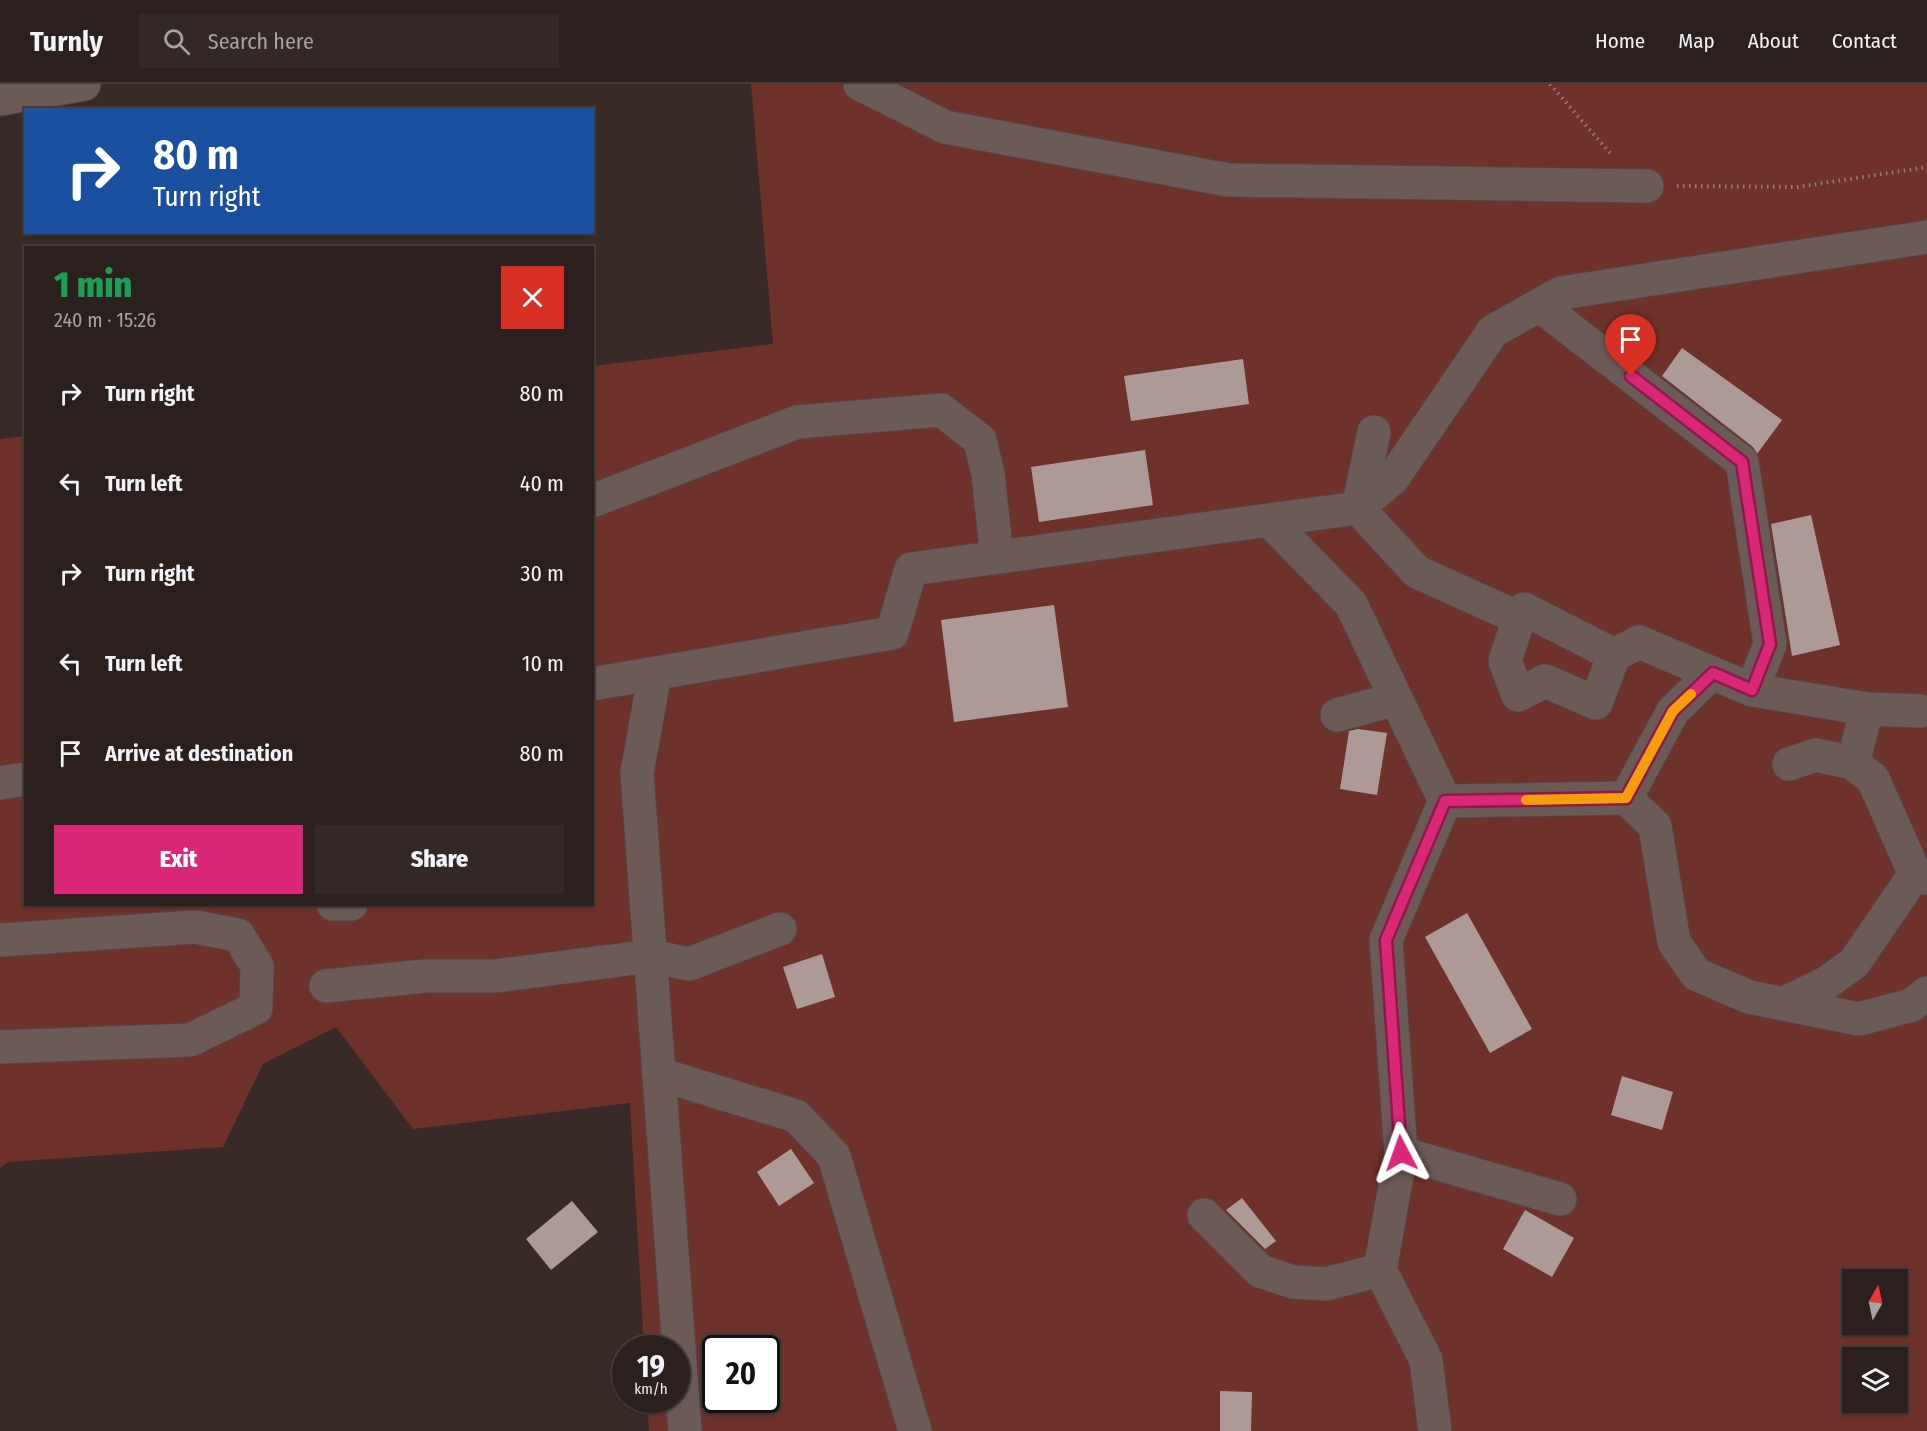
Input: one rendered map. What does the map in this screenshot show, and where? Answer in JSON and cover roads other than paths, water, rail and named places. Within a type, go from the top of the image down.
[{"type":"lane","points":[[0,99],[84,84]]},
{"type":"lane","points":[[860,84],[945,127],[1228,180],[1647,186]]},
{"type":"lane","points":[[594,684],[892,633],[911,569],[1358,508],[1393,478],[1493,331],[1561,293],[1927,237]]},
{"type":"lane","points":[[1539,305],[1742,462],[1770,644],[1752,690]]},
{"type":"lane","points":[[594,500],[798,422],[941,410],[980,440],[988,474],[997,557]]},
{"type":"lane","points":[[1358,508],[1374,432]]},
{"type":"lane","points":[[1358,508],[1417,572],[1519,618]]},
{"type":"lane","points":[[1269,520],[1351,604],[1445,801],[1386,940],[1401,1153],[1380,1270],[1426,1360],[1435,1431]]},
{"type":"lane","points":[[1614,655],[1524,609],[1505,661],[1518,695],[1545,681],[1596,703],[1614,655],[1639,642],[1752,690],[1867,709],[1921,711]]},
{"type":"lane","points":[[655,673],[638,773],[685,1431]]},
{"type":"lane","points":[[1626,798],[1673,711],[1713,673]]},
{"type":"lane","points":[[1337,715],[1396,699]]},
{"type":"lane","points":[[1853,763],[1867,709]]},
{"type":"lane","points":[[1783,1004],[1826,983],[1854,963],[1921,876],[1872,779],[1853,763],[1816,755],[1789,764]]},
{"type":"lane","points":[[0,783],[24,779]]},
{"type":"lane","points":[[1445,801],[1626,798],[1655,826],[1674,942],[1696,974],[1749,997],[1859,1019],[1912,1005],[1927,993]]},
{"type":"lane","points":[[0,940],[195,927],[238,935],[257,966],[256,1008],[190,1040],[0,1047]]},
{"type":"lane","points":[[326,986],[425,976],[495,976],[651,956],[689,964],[780,929]]},
{"type":"lane","points":[[659,1074],[796,1116],[834,1155],[915,1431]]},
{"type":"lane","points":[[1401,1153],[1560,1198]]},
{"type":"lane","points":[[1204,1215],[1260,1271],[1293,1282],[1326,1284],[1380,1270]]}]
